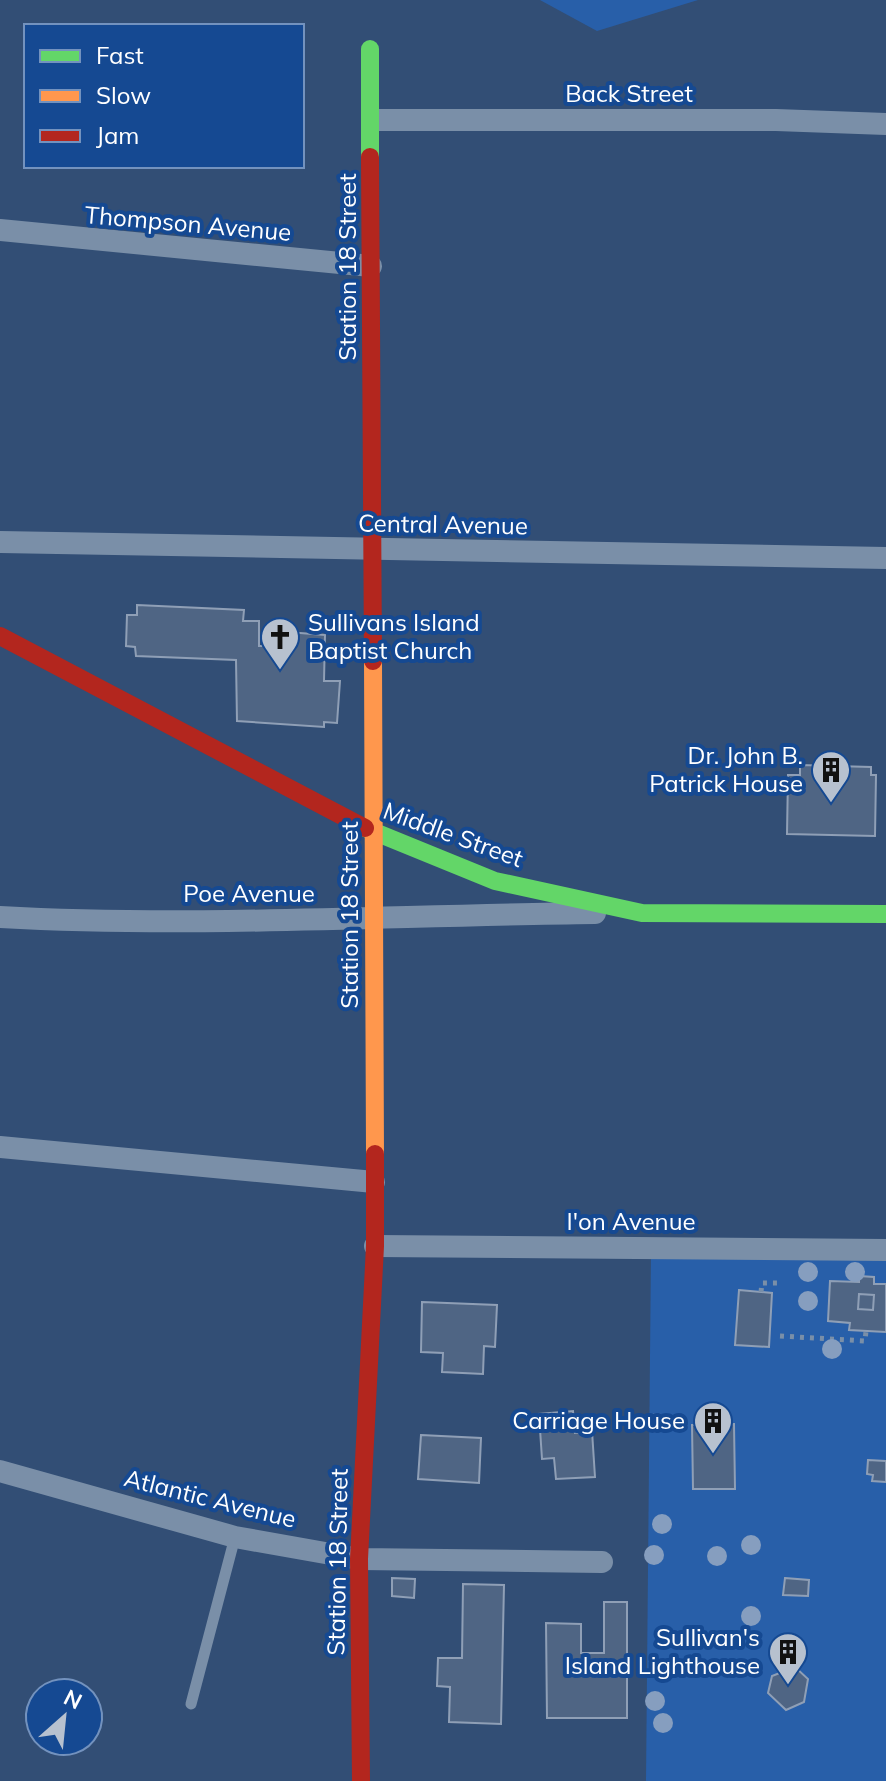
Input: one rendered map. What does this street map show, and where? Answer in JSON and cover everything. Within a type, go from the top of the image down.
[{"type":"street","name":"Station 18 Street","points":[[361,1781],[359,1559],[375,1246],[370,49]]},
{"type":"street","name":"Back Street","points":[[372,120],[886,124]]},
{"type":"street","name":"Thompson Avenue","points":[[0,230],[371,266]]},
{"type":"street","name":"Central Avenue","points":[[0,542],[886,558]]},
{"type":"street","name":"Middle Street","points":[[0,636],[374,833],[495,881],[642,913],[886,914]]},
{"type":"street","name":"Poe Avenue","points":[[0,917],[83,921],[642,913]]},
{"type":"street","points":[[0,1147],[374,1182]]},
{"type":"street","name":"I'on Avenue","points":[[375,1246],[886,1250]]},
{"type":"street","name":"Atlantic Avenue","points":[[0,1471],[235,1537],[359,1559],[602,1562]]},
{"type":"lane","points":[[191,1704],[235,1537]]},
{"type":"path","points":[[761,1292],[762,1283],[781,1283]]},
{"type":"path","points":[[780,1336],[865,1341],[866,1331]]},
{"type":"shaded area","points":[[540,0],[698,0],[597,31]]},
{"type":"shaded area","points":[[651,1251],[886,1252],[886,1781],[646,1781]]},
{"type":"building","name":"Sullivans Island Baptist Church","points":[[137,605],[244,610],[243,621],[259,621],[259,646],[275,646],[275,631],[325,635],[324,681],[340,681],[337,723],[324,722],[324,727],[237,721],[236,660],[136,656],[135,647],[126,646],[127,615],[137,615]]},
{"type":"building","name":"Dr. John B. Patrick House","points":[[800,765],[871,767],[871,775],[876,775],[875,836],[787,834],[788,775],[800,775]]},
{"type":"building","points":[[859,1276],[874,1277],[874,1284],[886,1284],[886,1332],[849,1330],[850,1323],[828,1321],[830,1281],[859,1282]]},
{"type":"building","points":[[739,1290],[772,1293],[769,1347],[735,1345]]},
{"type":"building","points":[[859,1294],[874,1295],[873,1310],[858,1309]]},
{"type":"building","points":[[422,1302],[497,1305],[495,1347],[484,1346],[483,1374],[442,1372],[443,1353],[421,1352]]},
{"type":"building","points":[[573,1411],[575,1433],[592,1431],[595,1477],[556,1479],[554,1458],[542,1459],[539,1414]]},
{"type":"building","name":"Carriage House","points":[[734,1424],[735,1489],[693,1489],[692,1425]]},
{"type":"building","points":[[421,1435],[481,1438],[479,1483],[418,1479]]},
{"type":"building","points":[[868,1460],[886,1461],[886,1482],[872,1481],[873,1475],[867,1474]]},
{"type":"building","points":[[392,1578],[415,1579],[414,1598],[392,1596]]},
{"type":"building","points":[[785,1578],[809,1580],[808,1596],[783,1595]]},
{"type":"building","points":[[463,1584],[504,1585],[501,1724],[449,1722],[450,1687],[437,1686],[438,1658],[462,1658]]},
{"type":"building","points":[[604,1602],[627,1602],[627,1718],[547,1718],[546,1623],[581,1624],[581,1653],[604,1653]]},
{"type":"building","name":"Sullivan's Island Lighthouse","points":[[795,1667],[808,1679],[804,1702],[786,1710],[768,1693],[772,1676]]},
{"type":"traffic: fast","points":[[370,49],[370,157]]},
{"type":"traffic: fast","points":[[365,828],[495,881],[642,913],[886,914]]},
{"type":"traffic: slow","points":[[373,661],[375,1154]]},
{"type":"traffic: jam","points":[[370,157],[373,661]]},
{"type":"traffic: jam","points":[[0,636],[365,828]]},
{"type":"traffic: jam","points":[[361,1781],[359,1559],[375,1246],[375,1154]]},
{"type":"place","name":"Sullivans Island Baptist Church","points":[[280,671]]},
{"type":"place","name":"Dr. John B. Patrick House","points":[[831,804]]},
{"type":"place","name":"Carriage House","points":[[713,1455]]},
{"type":"place","name":"Sullivan's Island Lighthouse","points":[[788,1686]]}]
